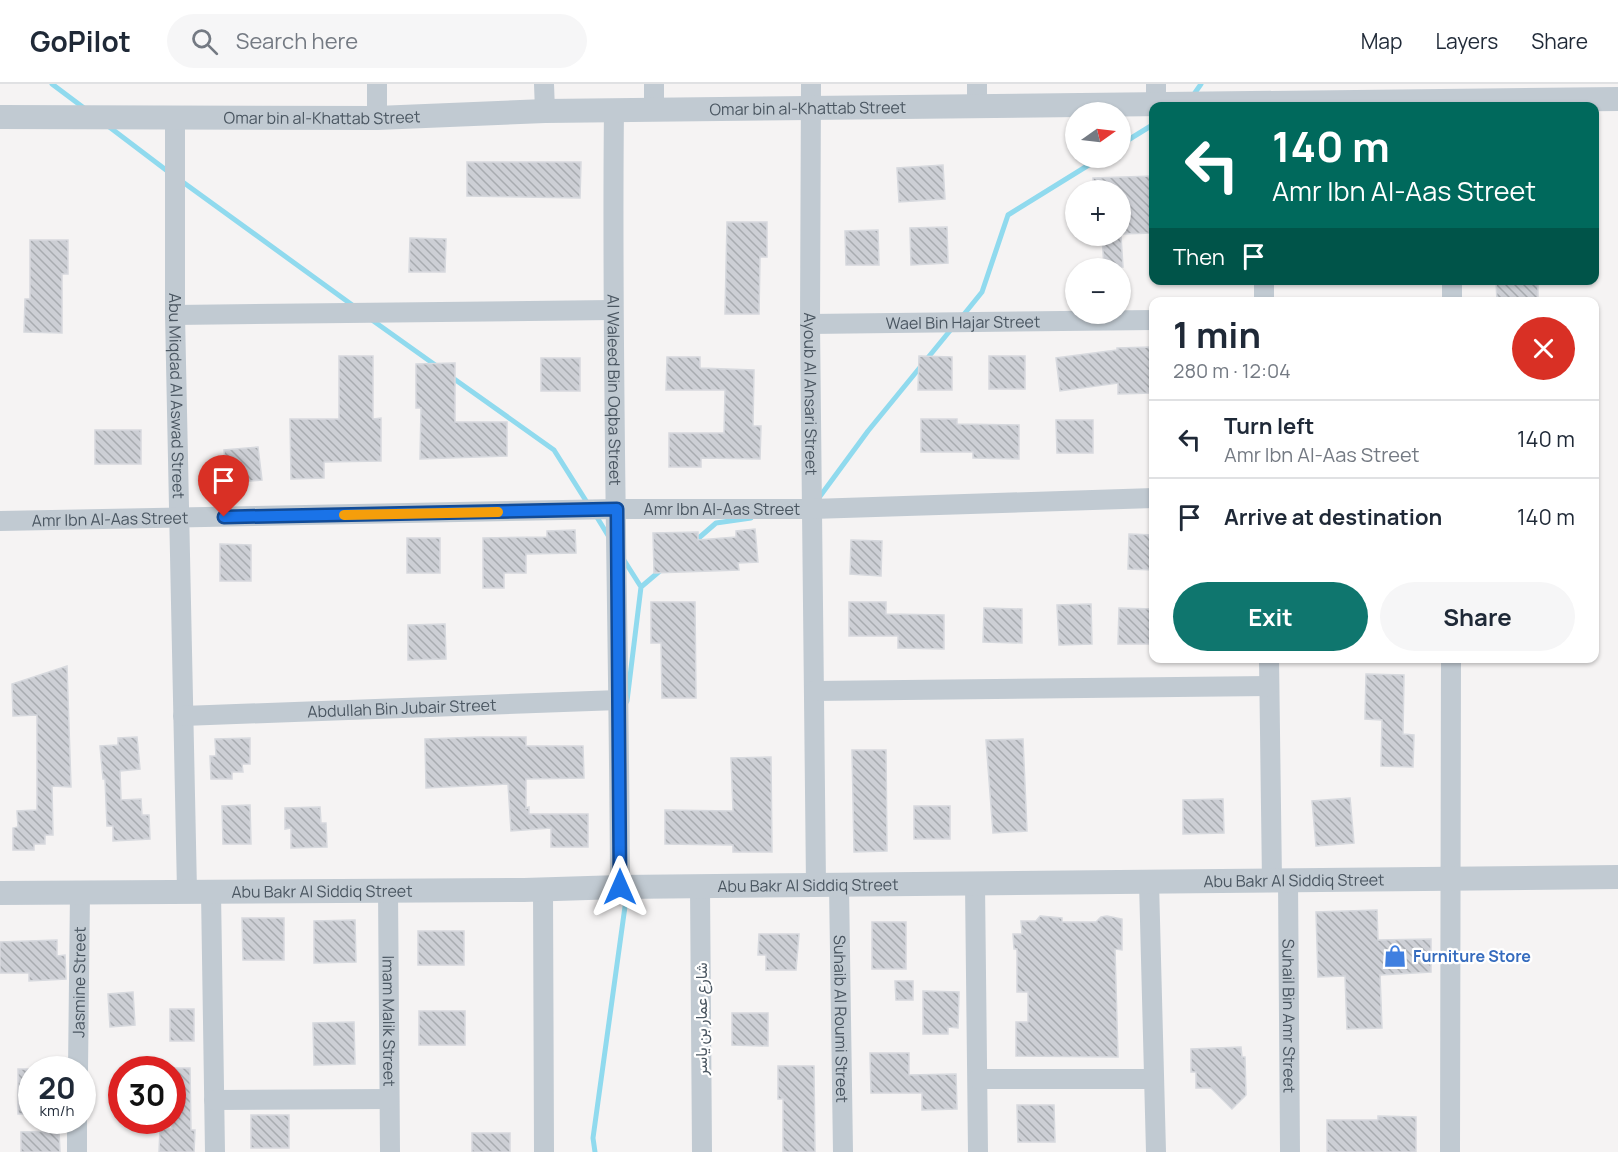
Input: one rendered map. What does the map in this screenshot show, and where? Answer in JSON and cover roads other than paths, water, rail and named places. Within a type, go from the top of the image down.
[{"type":"street","points":[[377,84],[377,118]]},
{"type":"street","points":[[544,84],[545,111]]},
{"type":"street","points":[[654,84],[654,110]]},
{"type":"street","name":"Ayoub Al Ansari Street","points":[[810,84],[814,691],[828,885]]},
{"type":"street","name":"Omar bin al-Khattab Street","points":[[0,117],[377,118],[545,111],[811,109],[977,95],[1156,93],[1236,102]]},
{"type":"street","name":"Omar bin al-Khattab Street","points":[[1304,102],[1428,93],[1448,102]]},
{"type":"street","name":"Omar bin al-Khattab Street","points":[[1518,102],[1618,99]]},
{"type":"street","name":"Al Waleed Bin Oqba Street","points":[[614,110],[612,310],[617,509],[620,887]]},
{"type":"street","name":"Abu Miqdad Al Aswad Street","points":[[175,117],[178,518],[187,891]]},
{"type":"street","points":[[175,315],[612,310]]},
{"type":"street","name":"Wael Bin Hajar Street","points":[[810,324],[1149,320]]},
{"type":"street","name":"Amr Ibn Al-Aas Street","points":[[0,521],[617,509],[812,509],[1149,498]]},
{"type":"street","name":"Suhail Bin Amr Street","points":[[1269,663],[1290,1152]]},
{"type":"street","points":[[1450,1152],[1451,663]]},
{"type":"street","points":[[814,691],[1269,686]]},
{"type":"street","name":"Abdullah Bin Jubair Street","points":[[183,716],[619,700]]},
{"type":"street","name":"Abu Bakr Al Siddiq Street","points":[[0,893],[1618,877]]},
{"type":"street","points":[[1149,882],[1156,1152]]},
{"type":"street","points":[[975,884],[978,1152]]},
{"type":"street","name":"Suhaib Al Roumi Street","points":[[828,885],[843,1152]]},
{"type":"street","name":"شارع عمار بن ياسر","points":[[700,886],[702,1152]]},
{"type":"street","name":"Imam Malik Street","points":[[388,889],[390,1152]]},
{"type":"street","points":[[543,889],[544,1152]]},
{"type":"street","name":"Jasmine Street","points":[[78,1056],[80,892]]},
{"type":"street","points":[[211,892],[215,1152]]},
{"type":"street","points":[[978,1079],[1154,1079]]},
{"type":"street","points":[[214,1100],[389,1099]]},
{"type":"street","points":[[77,1134],[77,1152]]},
{"type":"waterway","points":[[52,84],[84,108]]},
{"type":"waterway","points":[[1192,97],[1201,84]]},
{"type":"waterway","points":[[108,126],[170,173]]},
{"type":"waterway","points":[[1131,138],[1149,127]]},
{"type":"waterway","points":[[961,318],[982,292],[1008,215],[1084,168]]},
{"type":"waterway","points":[[180,180],[355,307]]},
{"type":"waterway","points":[[372,320],[438,367]]},
{"type":"waterway","points":[[818,499],[868,431],[953,327]]},
{"type":"waterway","points":[[450,376],[554,450],[588,504]]},
{"type":"waterway","points":[[595,514],[609,537]]},
{"type":"waterway","points":[[693,543],[716,523],[751,518]]},
{"type":"waterway","points":[[622,557],[641,587]]},
{"type":"waterway","points":[[627,701],[641,587],[661,570]]},
{"type":"waterway","points":[[595,1152],[593,1138],[627,892]]},
{"type":"place","name":"Furniture Store","points":[[1395,956]]}]
